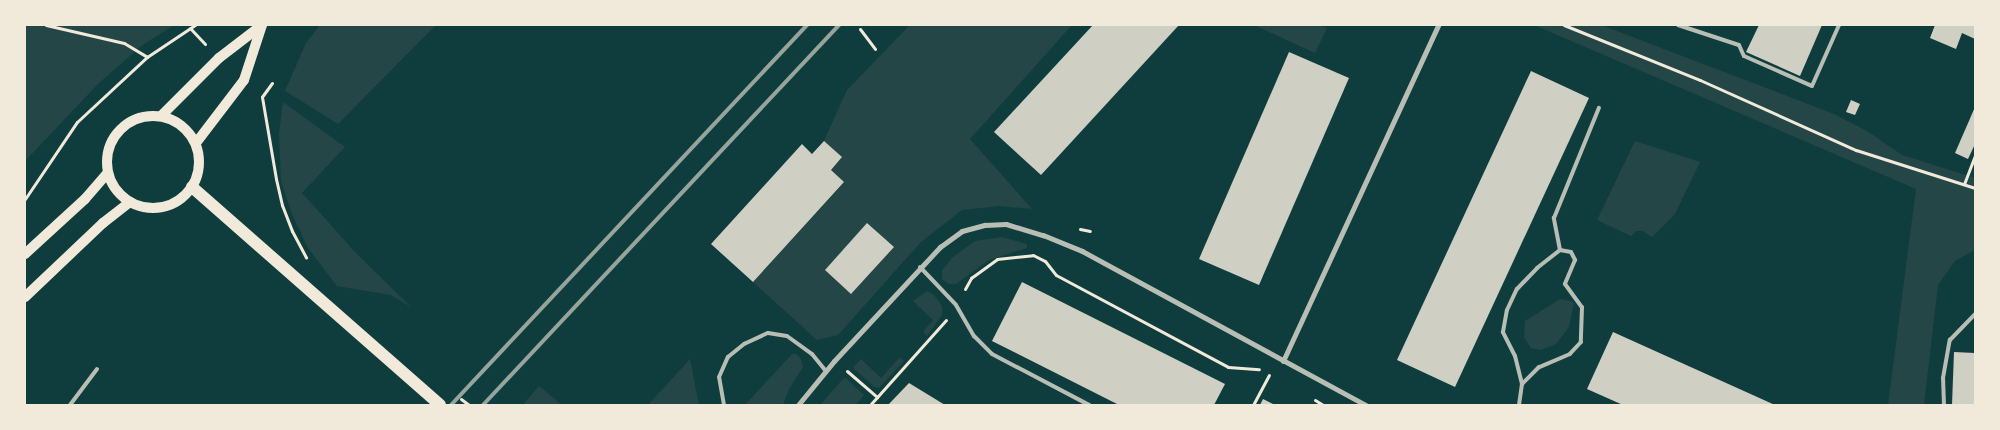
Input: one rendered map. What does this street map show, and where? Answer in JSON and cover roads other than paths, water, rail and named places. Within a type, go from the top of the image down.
[{"type":"main road","points":[[161,116],[219,58],[262,25]]},
{"type":"main road","points":[[196,143],[244,80],[262,25]]},
{"type":"main road","points":[[161,116],[182,126],[196,143],[199,155],[198,170],[192,187],[168,205],[156,208],[130,202],[119,192],[108,174],[107,159],[111,142],[122,127],[137,118],[161,116]]},
{"type":"main road","points":[[25,254],[85,199],[108,174]]},
{"type":"main road","points":[[192,187],[440,405]]},
{"type":"main road","points":[[25,297],[103,223],[130,202]]},
{"type":"street","points":[[1283,361],[1438,25]]},
{"type":"street","points":[[798,405],[834,361],[920,266],[940,247],[962,231],[985,225],[1006,224],[1043,235],[1082,251],[1366,405]]},
{"type":"lane","points":[[1678,25],[1739,45],[1744,56],[1812,86],[1839,25]]},
{"type":"lane","points":[[1560,250],[1554,218],[1567,181],[1598,108]]},
{"type":"lane","points":[[1519,405],[1522,384],[1515,356],[1503,332],[1507,310],[1517,289],[1536,268],[1560,250],[1571,252],[1575,260],[1565,284],[1582,307],[1581,342],[1570,354],[1539,368],[1522,384]]},
{"type":"lane","points":[[920,266],[956,305],[974,336],[992,354],[1089,405]]},
{"type":"lane","points":[[1944,405],[1943,378],[1950,340],[1975,314]]},
{"type":"lane","points":[[724,405],[719,377],[728,357],[744,344],[768,333],[787,336],[812,354],[826,371]]},
{"type":"lane","points":[[70,405],[96,369]]},
{"type":"railway","points":[[451,405],[807,25]]},
{"type":"railway","points":[[483,405],[839,25]]}]
